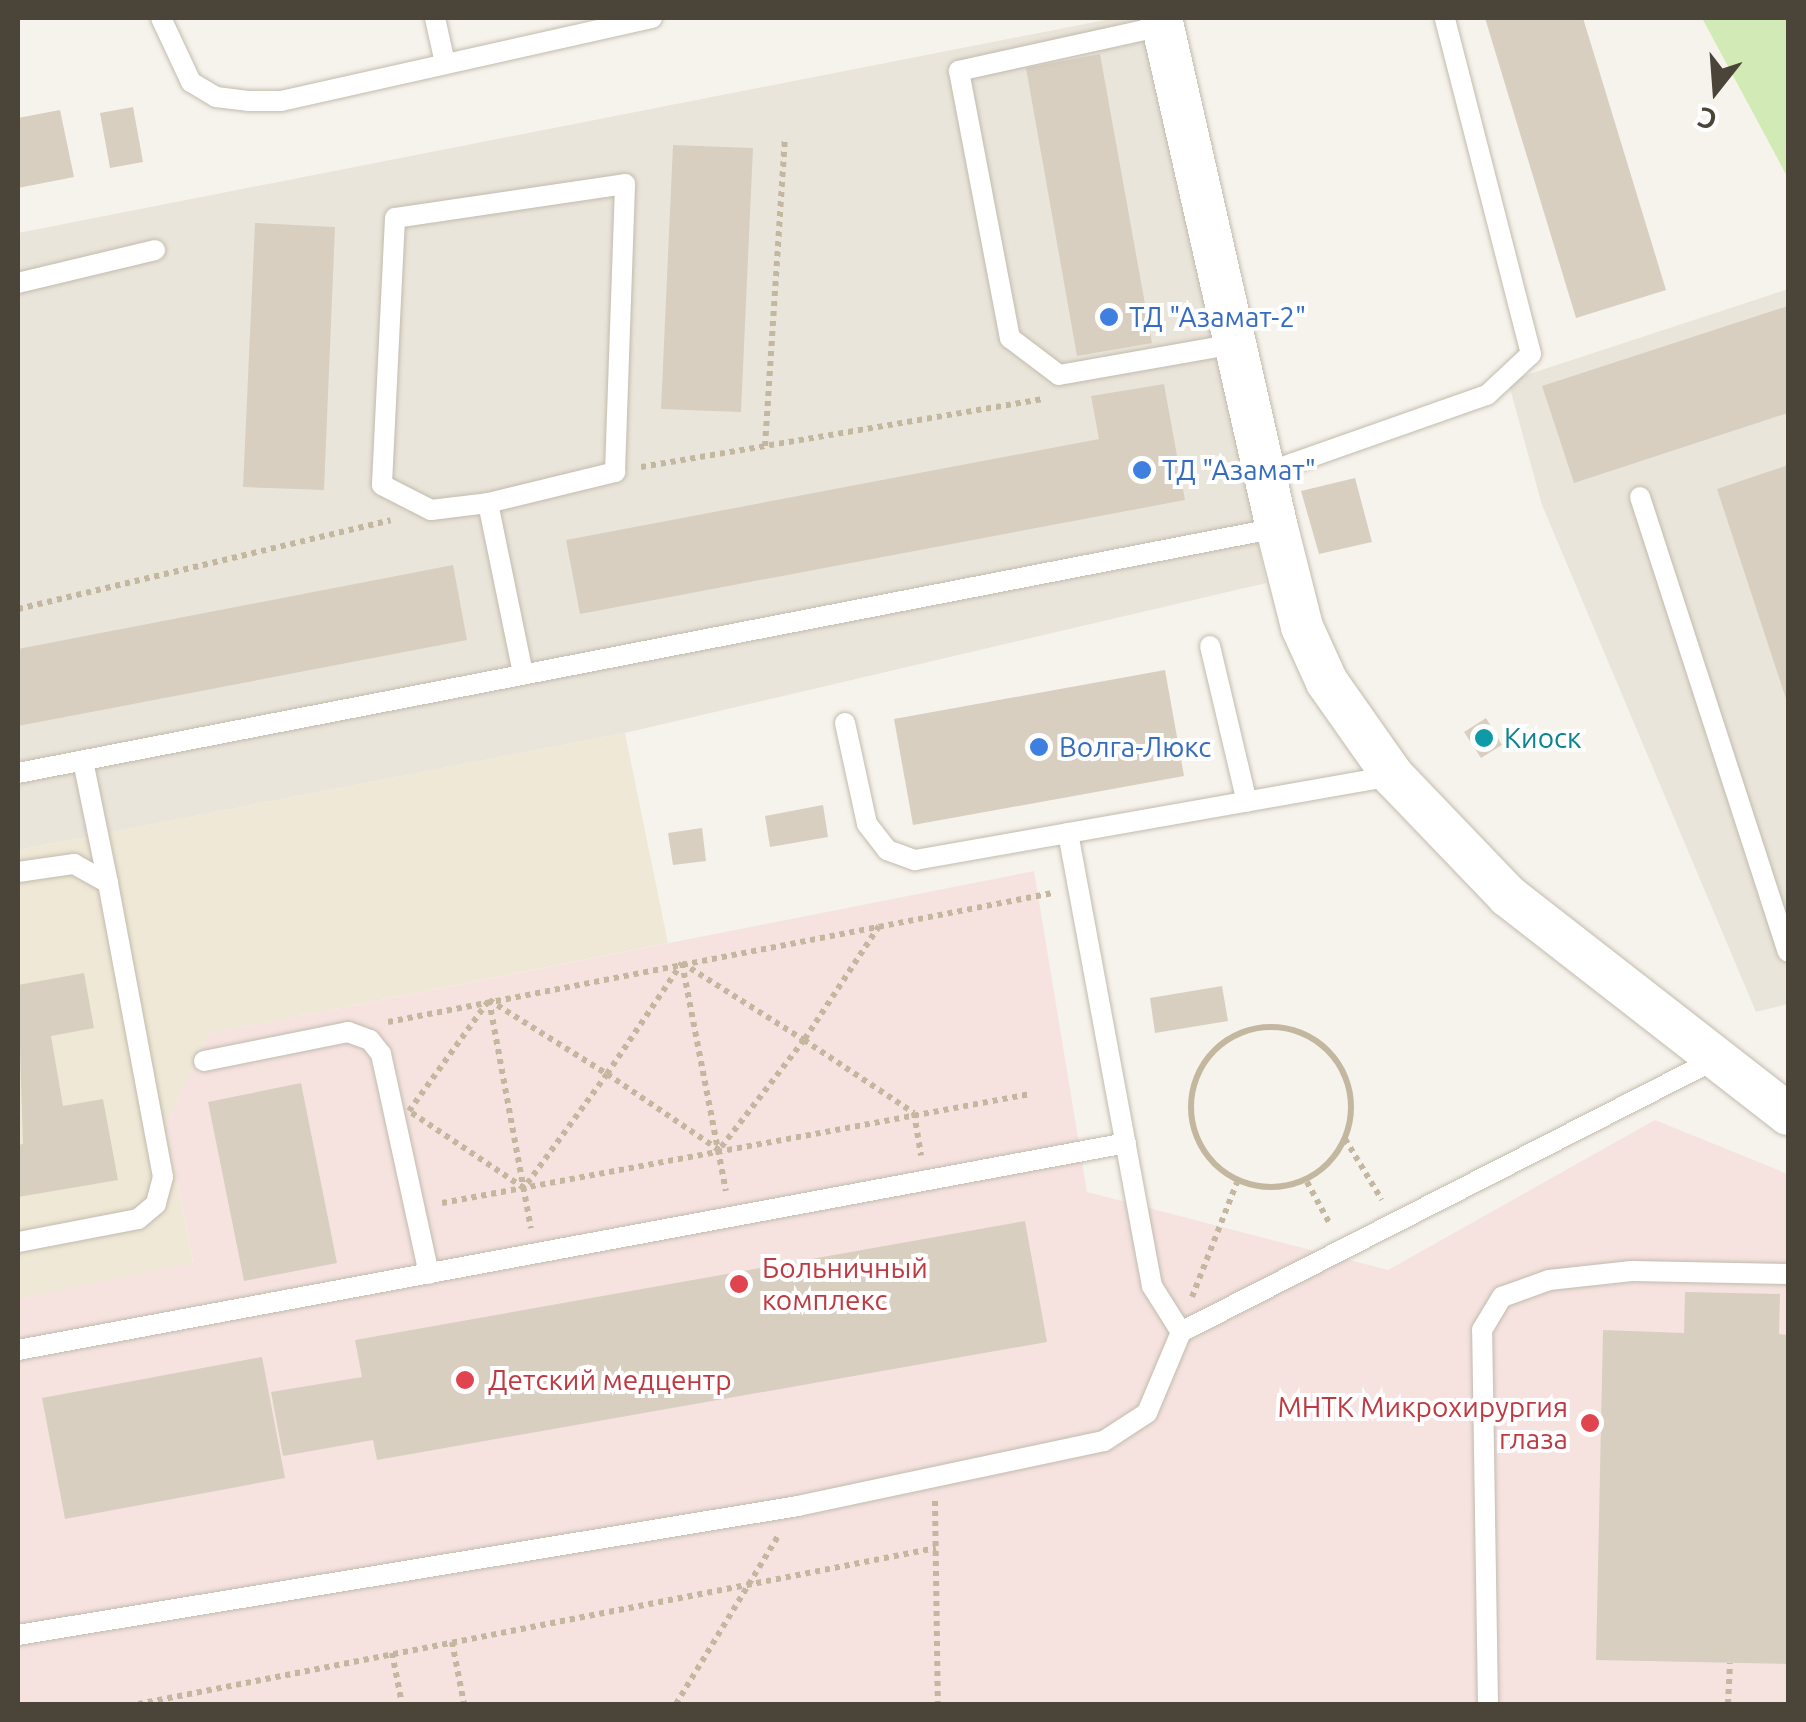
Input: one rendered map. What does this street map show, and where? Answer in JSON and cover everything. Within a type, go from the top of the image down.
[{"type":"street","points":[[1162,22],[1277,528],[1302,626],[1327,682],[1393,776],[1508,896],[1712,1060],[1788,1114]]},
{"type":"lane","points":[[161,18],[176,62],[191,82],[216,97],[281,101],[652,18]]},
{"type":"lane","points":[[435,18],[445,63]]},
{"type":"lane","points":[[1265,474],[1487,395],[1531,354],[1445,18]]},
{"type":"lane","points":[[1162,22],[959,72],[1010,338],[1059,375],[1235,344]]},
{"type":"lane","points":[[625,184],[615,472],[488,503],[431,510],[382,485],[395,218],[625,184]]},
{"type":"lane","points":[[18,283],[155,250]]},
{"type":"lane","points":[[1640,497],[1788,952]]},
{"type":"lane","points":[[488,503],[524,674]]},
{"type":"lane","points":[[18,773],[1277,528]]},
{"type":"lane","points":[[1210,646],[1247,802]]},
{"type":"lane","points":[[845,723],[868,824],[886,850],[915,860],[1393,776]]},
{"type":"lane","points":[[18,1242],[138,1219],[162,1192],[83,760]]},
{"type":"lane","points":[[1068,833],[1152,1286],[1180,1332]]},
{"type":"lane","points":[[18,872],[74,864],[108,883]]},
{"type":"lane","points":[[204,1061],[348,1032],[370,1040],[382,1054],[430,1274]]},
{"type":"lane","points":[[18,1635],[798,1506],[935,1480],[1104,1441],[1146,1412],[1180,1332],[1712,1060]]},
{"type":"lane","points":[[18,1350],[1126,1143]]},
{"type":"lane","points":[[1488,1704],[1482,1330],[1502,1297],[1549,1280],[1632,1271],[1788,1274]]},
{"type":"path","points":[[765,446],[785,138]]},
{"type":"path","points":[[615,472],[1050,398],[1059,375]]},
{"type":"path","points":[[18,609],[431,510]]},
{"type":"path","points":[[370,1040],[392,1018],[1078,888]]},
{"type":"path","points":[[719,1150],[804,1040],[879,926]]},
{"type":"path","points":[[682,963],[914,1113],[926,1181]]},
{"type":"path","points":[[524,1188],[682,963]]},
{"type":"path","points":[[682,963],[731,1217]]},
{"type":"path","points":[[489,1000],[719,1150]]},
{"type":"path","points":[[489,1000],[536,1254]]},
{"type":"path","points":[[489,1000],[410,1111],[524,1188]]},
{"type":"path","points":[[1268,1024],[1304,1034],[1329,1051],[1346,1077],[1351,1109],[1345,1139],[1307,1182],[1275,1190],[1237,1182],[1212,1162],[1198,1139],[1192,1109],[1196,1080],[1212,1050],[1234,1034],[1268,1024]]},
{"type":"path","points":[[417,1208],[1030,1094]]},
{"type":"path","points":[[1345,1139],[1396,1222]]},
{"type":"path","points":[[1180,1332],[1237,1182]]},
{"type":"path","points":[[1307,1182],[1343,1250]]},
{"type":"path","points":[[935,1480],[938,1704]]},
{"type":"path","points":[[676,1704],[743,1586],[798,1506]]},
{"type":"path","points":[[138,1704],[936,1548]]},
{"type":"path","points":[[452,1642],[464,1704]]},
{"type":"path","points":[[392,1653],[402,1704]]},
{"type":"path","points":[[1728,1704],[1730,1663]]},
{"type":"shaded area","points":[[1115,18],[1153,18],[1266,583],[625,733],[18,850],[18,233]]},
{"type":"shaded area","points":[[1788,289],[1788,1004],[1756,1012],[1542,505],[1508,381]]},
{"type":"shaded area","points":[[625,733],[668,943],[209,1034],[166,1124],[193,1264],[18,1299],[18,850]]},
{"type":"shaded area","name":"Больничный комплекс","points":[[1034,871],[1087,1192],[1388,1270],[1655,1120],[1788,1174],[1788,1704],[18,1704],[18,1299],[193,1263],[166,1124],[209,1034]]},
{"type":"green space","points":[[1702,18],[1788,18],[1788,178]]},
{"type":"building","points":[[1485,18],[1583,18],[1666,290],[1576,318]]},
{"type":"building","points":[[1100,54],[1152,343],[1077,356],[1026,68]]},
{"type":"building","points":[[133,107],[143,162],[110,168],[100,113]]},
{"type":"building","points":[[60,110],[74,177],[18,188],[18,118]]},
{"type":"building","points":[[673,145],[753,148],[741,412],[661,409]]},
{"type":"building","points":[[255,223],[335,227],[324,490],[243,487]]},
{"type":"building","points":[[1788,306],[1788,413],[1574,483],[1542,386]]},
{"type":"building","points":[[1164,384],[1185,500],[580,614],[566,540],[1099,439],[1091,396]]},
{"type":"building","points":[[1788,465],[1788,705],[1717,489]]},
{"type":"building","points":[[1355,478],[1372,542],[1319,554],[1301,491]]},
{"type":"building","points":[[453,565],[467,640],[18,726],[18,649]]},
{"type":"building","name":"Волга-Люкс","points":[[1165,670],[1184,776],[913,825],[894,719]]},
{"type":"building","name":"Киоск","points":[[1486,718],[1502,745],[1481,758],[1464,732]]},
{"type":"building","points":[[823,805],[828,837],[770,847],[765,816]]},
{"type":"building","points":[[702,828],[706,861],[673,865],[668,833]]},
{"type":"building","points":[[84,973],[94,1028],[51,1036],[63,1106],[103,1099],[118,1180],[18,1197],[18,1145],[23,1144],[18,985]]},
{"type":"building","points":[[1222,986],[1228,1021],[1155,1033],[1150,998]]},
{"type":"building","points":[[301,1083],[337,1263],[244,1281],[208,1102]]},
{"type":"building","points":[[1025,1221],[1047,1342],[377,1460],[373,1440],[283,1456],[271,1392],[362,1377],[355,1340]]},
{"type":"building","points":[[1685,1292],[1780,1294],[1779,1334],[1788,1335],[1788,1664],[1596,1660],[1603,1330],[1684,1333]]},
{"type":"building","points":[[262,1357],[285,1478],[65,1519],[42,1398]]},
{"type":"place","name":"ТД \"Азамат-2\"","points":[[1109,317]]},
{"type":"place","name":"ТД \"Азамат\"","points":[[1142,470]]},
{"type":"place","name":"Киоск","points":[[1484,738]]},
{"type":"place","name":"Волга-Люкс","points":[[1039,747]]},
{"type":"place","name":"Больничный комплекс","points":[[739,1284]]},
{"type":"place","name":"Детский медцентр","points":[[465,1380]]},
{"type":"place","name":"МНТК Микрохирургия глаза","points":[[1590,1423]]}]
